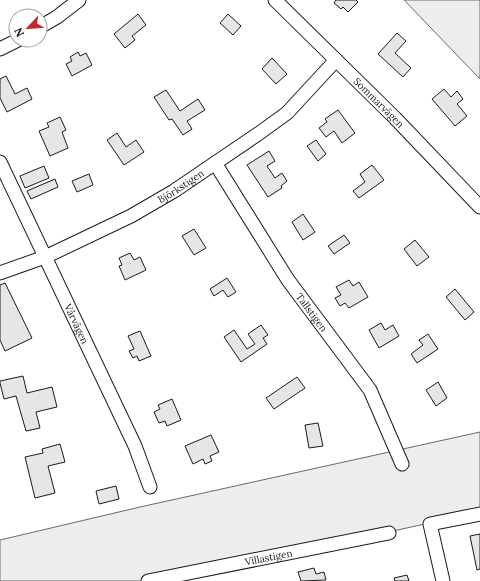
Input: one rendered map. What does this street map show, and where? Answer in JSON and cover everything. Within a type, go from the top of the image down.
[{"type":"street","points":[[48,22],[79,0]]},
{"type":"street","name":"Sommarvägen","points":[[275,0],[395,118],[480,207]]},
{"type":"street","name":"Björkstigen","points":[[0,273],[45,257],[131,216],[174,191],[287,113],[336,60]]},
{"type":"street","name":"Vårvägen","points":[[0,162],[135,446],[150,487]]},
{"type":"street","name":"Tallstigen","points":[[215,163],[288,280],[370,390],[402,464]]},
{"type":"street","points":[[443,581],[430,524],[480,514]]},
{"type":"street","name":"Villastigen","points":[[148,581],[168,579],[389,533]]},
{"type":"shaded area","points":[[404,0],[480,0],[480,79]]},
{"type":"shaded area","points":[[480,432],[480,512],[164,581],[0,581],[0,540],[140,507]]},
{"type":"building","points":[[336,0],[356,0],[358,2],[348,12],[343,7],[341,9],[334,3]]},
{"type":"building","points":[[138,14],[146,25],[132,36],[135,40],[125,48],[114,34]]},
{"type":"building","points":[[228,14],[241,26],[233,35],[220,23]]},
{"type":"building","points":[[397,33],[406,41],[395,53],[411,68],[403,77],[378,54]]},
{"type":"building","points":[[78,52],[80,56],[86,53],[92,65],[72,76],[66,64],[72,61],[70,57]]},
{"type":"building","points":[[272,58],[287,74],[276,84],[262,69]]},
{"type":"building","points":[[6,76],[15,94],[27,88],[32,99],[7,112],[0,98],[0,79]]},
{"type":"building","points":[[444,89],[451,97],[457,91],[463,99],[457,104],[467,116],[455,126],[432,99]]},
{"type":"building","points":[[166,90],[180,111],[198,99],[205,110],[187,121],[192,129],[183,135],[172,119],[169,120],[154,97]]},
{"type":"building","points":[[338,110],[355,133],[342,143],[334,131],[326,137],[319,128],[327,122],[325,119]]},
{"type":"building","points":[[60,117],[66,130],[62,132],[68,148],[50,156],[39,131],[49,127],[47,123]]},
{"type":"building","points":[[117,133],[126,147],[136,140],[144,152],[124,165],[107,140]]},
{"type":"building","points":[[316,140],[326,154],[318,161],[307,146]]},
{"type":"building","points":[[269,151],[275,161],[267,166],[275,178],[282,173],[287,181],[281,186],[282,188],[268,197],[247,165]]},
{"type":"building","points":[[372,165],[384,180],[359,198],[353,191],[365,182],[360,174]]},
{"type":"building","points":[[44,166],[49,178],[25,188],[20,176]]},
{"type":"building","points":[[89,174],[93,185],[77,192],[72,181]]},
{"type":"building","points":[[55,179],[58,187],[31,199],[27,191]]},
{"type":"building","points":[[303,214],[315,232],[303,240],[292,222]]},
{"type":"building","points":[[194,229],[206,248],[194,255],[182,236]]},
{"type":"building","points":[[344,235],[350,243],[334,254],[328,246]]},
{"type":"building","points":[[415,240],[429,257],[417,266],[404,249]]},
{"type":"building","points":[[130,253],[134,260],[140,257],[146,270],[125,280],[119,266],[122,265],[119,258]]},
{"type":"building","points":[[227,278],[236,292],[228,297],[223,290],[214,296],[210,289]]},
{"type":"building","points":[[349,280],[353,286],[359,282],[368,297],[349,308],[345,303],[340,306],[335,298],[341,295],[336,287]]},
{"type":"building","points":[[5,283],[32,338],[5,351],[0,340],[0,285]]},
{"type":"building","points":[[455,289],[474,312],[465,320],[446,297]]},
{"type":"building","points":[[381,323],[385,330],[393,325],[399,336],[379,348],[369,330]]},
{"type":"building","points":[[261,325],[268,335],[263,338],[267,344],[241,362],[224,337],[234,330],[247,349],[255,344],[248,334]]},
{"type":"building","points":[[140,331],[151,356],[139,361],[137,356],[133,358],[129,351],[134,349],[128,336]]},
{"type":"building","points":[[428,334],[438,349],[417,363],[411,354],[423,345],[419,340]]},
{"type":"building","points":[[23,376],[27,393],[52,387],[57,407],[36,412],[40,428],[26,431],[16,396],[4,399],[0,383],[0,381]]},
{"type":"building","points":[[297,377],[305,388],[274,409],[266,398]]},
{"type":"building","points":[[438,382],[447,398],[436,406],[426,390]]},
{"type":"building","points":[[172,399],[181,420],[167,426],[165,421],[159,423],[154,412],[160,409],[158,405]]},
{"type":"building","points":[[318,423],[323,446],[309,448],[305,425]]},
{"type":"building","points":[[211,435],[219,452],[210,456],[212,461],[205,464],[203,459],[193,464],[185,446]]},
{"type":"building","points":[[60,444],[65,462],[48,466],[55,493],[35,498],[25,457],[43,453],[42,449]]},
{"type":"building","points":[[116,486],[119,499],[99,504],[96,491]]},
{"type":"building","points":[[480,534],[480,569],[477,570],[470,536]]},
{"type":"building","points":[[314,568],[316,574],[324,572],[326,580],[301,581],[298,572]]},
{"type":"building","points":[[407,575],[409,581],[395,581],[394,578]]}]
